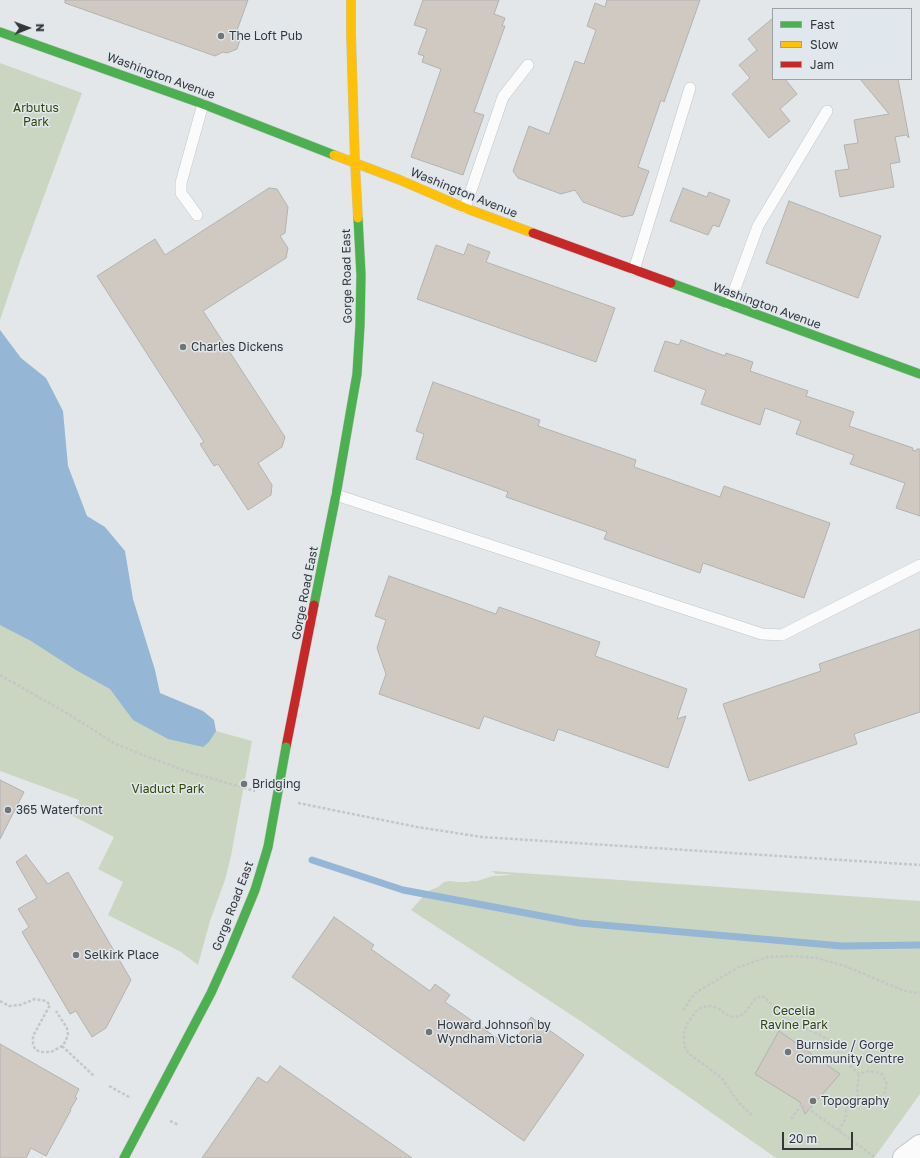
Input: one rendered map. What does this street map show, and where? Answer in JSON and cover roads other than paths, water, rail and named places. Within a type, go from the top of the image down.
[{"type":"main road","name":"Gorge Road East","points":[[124,1158],[179,1055],[229,953],[255,890],[268,847],[286,747],[336,494],[357,374],[361,275],[350,34],[351,0]]},
{"type":"main road","name":"Washington Avenue","points":[[0,32],[203,104],[400,180],[465,208],[920,374]]},
{"type":"street","points":[[904,1158],[920,1146]]},
{"type":"lane","points":[[465,208],[503,97],[528,65]]},
{"type":"lane","points":[[634,270],[690,88]]},
{"type":"lane","points":[[197,215],[181,193],[181,183],[203,104]]},
{"type":"lane","points":[[729,305],[758,226],[827,111]]},
{"type":"lane","points":[[336,494],[762,634],[782,635],[920,565]]},
{"type":"water","points":[[0,330],[21,358],[46,378],[63,411],[68,466],[87,516],[105,527],[125,551],[133,599],[155,670],[160,693],[203,711],[214,720],[216,731],[209,742],[203,747],[168,739],[133,720],[110,689],[76,670],[31,641],[0,625]]},
{"type":"waterway","points":[[312,860],[403,890],[579,923],[842,946],[920,945]]},
{"type":"place","name":"The Loft Pub","points":[[221,36]]},
{"type":"place","name":"Charles Dickens","points":[[183,347]]},
{"type":"place","name":"Bridging","points":[[244,784]]},
{"type":"place","name":"365 Waterfront","points":[[8,810]]},
{"type":"place","name":"Selkirk Place","points":[[76,955]]},
{"type":"place","name":"Howard Johnson by Wyndham Victoria","points":[[429,1032]]},
{"type":"place","name":"Burnside / Gorge Community Centre","points":[[788,1052]]},
{"type":"place","name":"Topography","points":[[813,1101]]},
{"type":"park label","name":"Arbutus Park","points":[[36,115]]},
{"type":"park label","name":"Viaduct Park","points":[[168,789]]},
{"type":"park label","name":"Cecelia Ravine Park","points":[[794,1018]]}]
